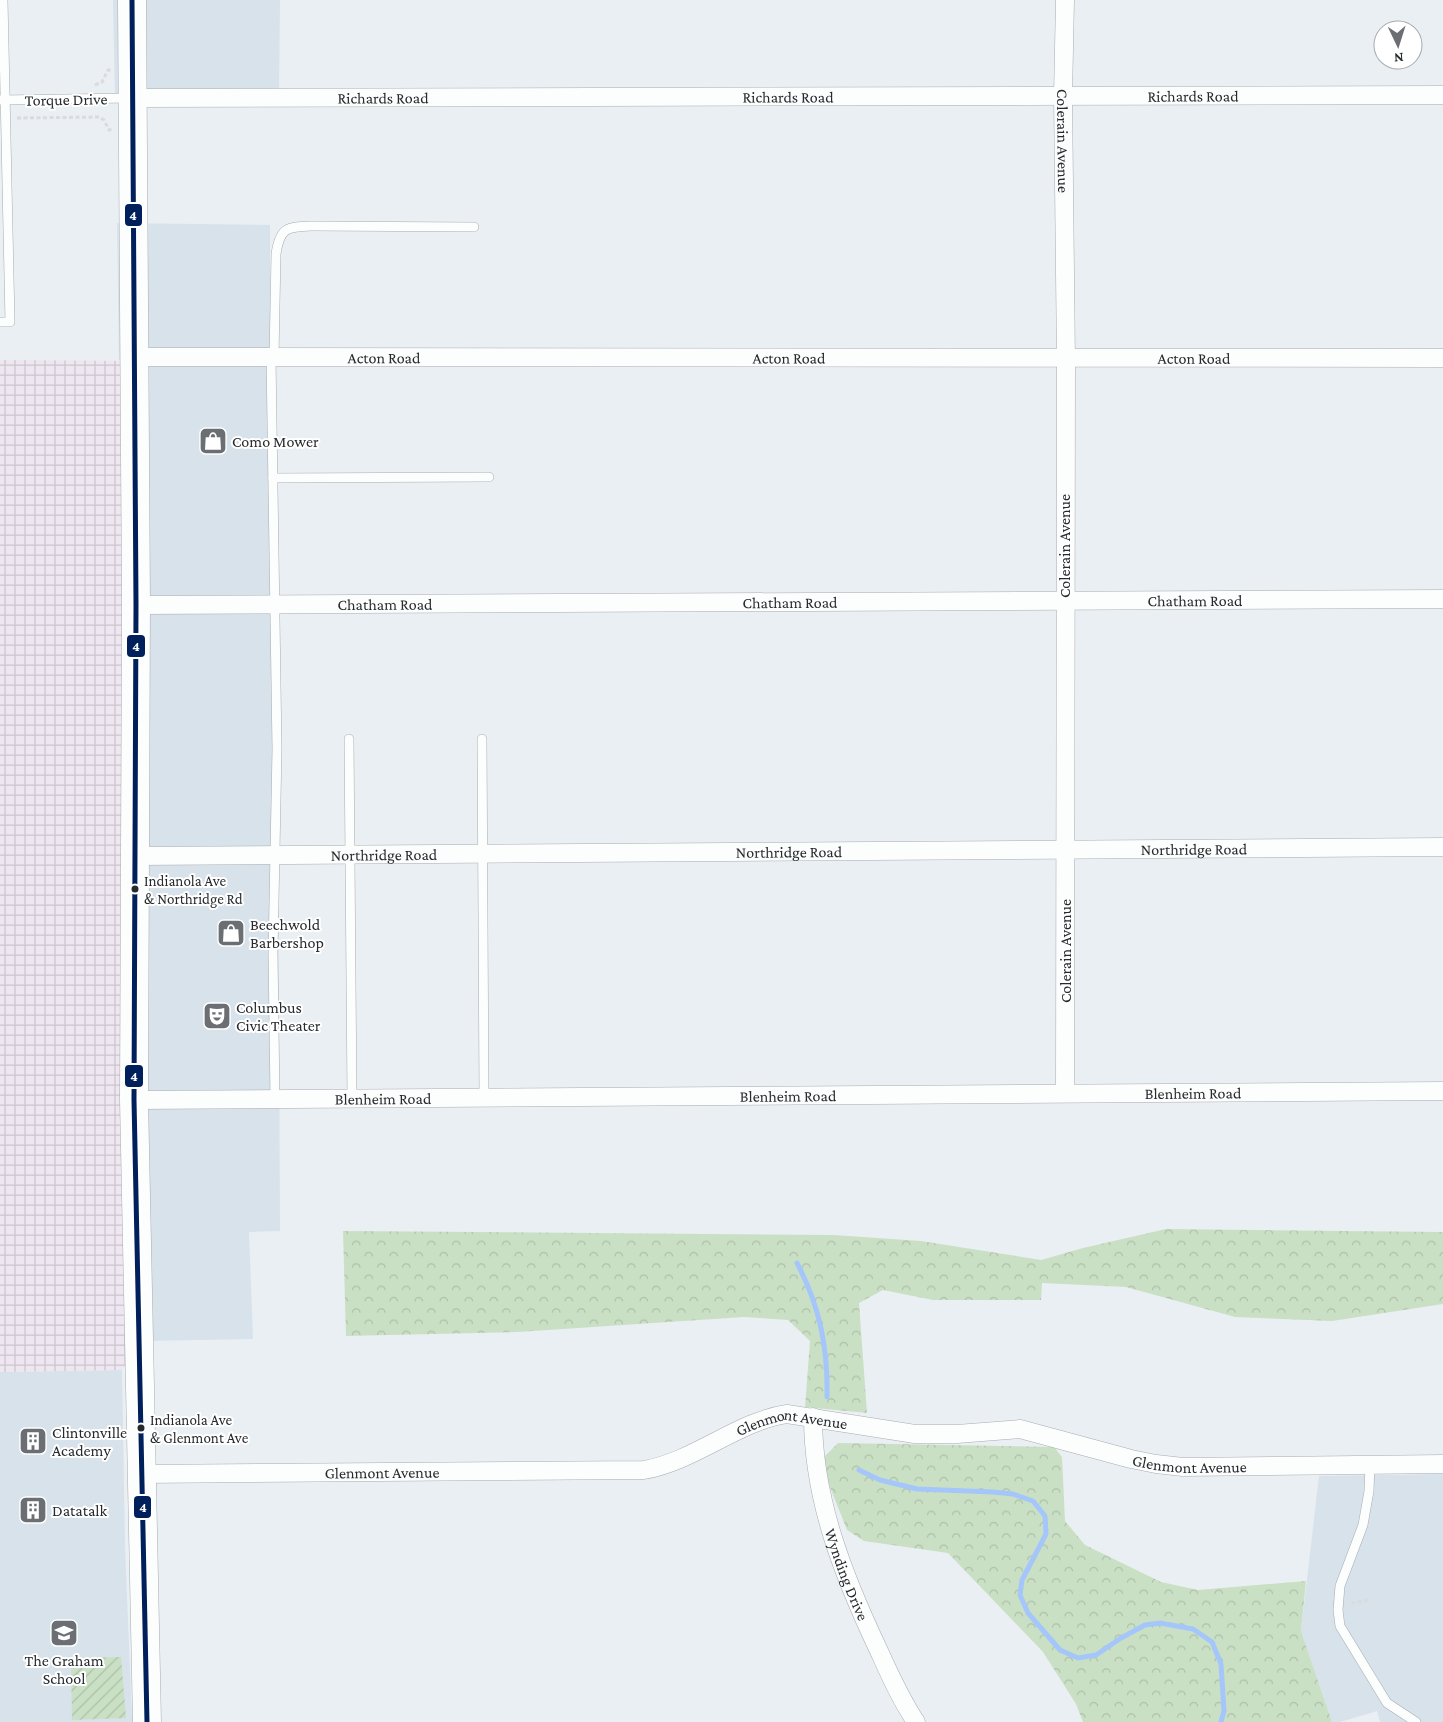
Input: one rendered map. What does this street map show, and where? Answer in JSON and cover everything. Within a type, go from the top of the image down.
[{"type":"main road","points":[[132,0],[136,605],[134,1100],[147,1722]]},
{"type":"street","name":"Colerain Avenue","points":[[1065,0],[1063,96],[1066,356],[1064,601],[1065,1093]]},
{"type":"street","name":"Richards Road","points":[[133,98],[1443,96]]},
{"type":"street","name":"Acton Road","points":[[135,357],[1066,356],[1443,358]]},
{"type":"street","name":"Chatham Road","points":[[136,605],[1443,599]]},
{"type":"street","name":"Northridge Road","points":[[135,856],[1443,847]]},
{"type":"street","name":"Blenheim Road","points":[[134,1100],[1443,1091]]},
{"type":"street","name":"Glenmont Avenue","points":[[142,1474],[644,1470],[677,1462],[779,1415],[813,1418],[915,1434],[957,1434],[1020,1429],[1156,1464],[1183,1466],[1443,1464]]},
{"type":"street","name":"Wynding Drive","points":[[813,1418],[813,1450],[822,1501],[837,1552],[858,1607],[916,1722]]},
{"type":"lane","points":[[0,322],[10,322],[6,118],[3,100],[3,0]]},
{"type":"lane","name":"Torque Drive","points":[[3,100],[133,98]]},
{"type":"lane","points":[[275,1099],[273,953],[275,604],[272,357],[278,238],[282,232],[292,227],[474,227]]},
{"type":"lane","points":[[273,478],[489,477]]},
{"type":"lane","points":[[349,739],[352,1098]]},
{"type":"lane","points":[[482,739],[484,1097]]},
{"type":"lane","points":[[1370,1465],[1367,1509],[1363,1525],[1340,1586],[1338,1607],[1340,1626],[1387,1703],[1416,1722]]},
{"type":"path","points":[[86,85],[102,82],[108,70],[113,70]]},
{"type":"path","points":[[6,118],[99,117],[104,120],[109,130],[114,129]]},
{"type":"path","points":[[1338,1607],[1358,1601],[1370,1600]]},
{"type":"shaded area","points":[[113,0],[280,0],[279,98],[115,98]]},
{"type":"shaded area","points":[[117,223],[270,225],[270,359],[277,603],[280,1231],[249,1232],[253,1339],[143,1341],[135,361],[119,360]]},
{"type":"shaded area","points":[[0,360],[136,361],[143,1341],[122,1370],[0,1372]]},
{"type":"shaded area","points":[[122,1370],[125,1547],[132,1718],[148,1718],[148,1722],[0,1722],[0,1372]]},
{"type":"shaded area","points":[[1443,1474],[1443,1722],[1380,1722],[1377,1711],[1340,1722],[1332,1722],[1301,1631],[1319,1476]]},
{"type":"green space","points":[[1166,1229],[1443,1232],[1443,1304],[1332,1321],[1235,1317],[1126,1287],[1042,1283],[1041,1300],[933,1300],[883,1290],[859,1303],[867,1413],[805,1407],[810,1341],[788,1320],[744,1317],[518,1332],[346,1336],[343,1231],[834,1235],[921,1241],[1041,1260],[1083,1248]]},
{"type":"green space","points":[[838,1443],[1054,1447],[1062,1457],[1065,1521],[1085,1545],[1161,1582],[1198,1590],[1306,1581],[1301,1631],[1332,1722],[1083,1722],[1076,1704],[1043,1652],[948,1553],[864,1541],[847,1530],[824,1472],[823,1458]]},
{"type":"green space","points":[[121,1657],[126,1718],[72,1720],[71,1658]]},
{"type":"waterway","points":[[797,1263],[812,1296],[821,1328],[826,1362],[827,1397]]},
{"type":"waterway","points":[[859,1470],[880,1480],[917,1489],[1013,1494],[1033,1501],[1045,1516],[1046,1534],[1022,1580],[1020,1595],[1028,1613],[1060,1650],[1078,1658],[1096,1655],[1145,1625],[1160,1623],[1193,1629],[1212,1642],[1221,1664],[1224,1711],[1221,1722]]},
{"type":"transit line","name":"4","points":[[132,0],[136,605],[134,1100],[147,1722]]},
{"type":"place","name":"Como Mower","points":[[213,441]]},
{"type":"place","name":"Indianola Ave & Northridge Rd","points":[[135,889]]},
{"type":"place","name":"Beechwold Barbershop","points":[[231,933]]},
{"type":"place","name":"Columbus Civic Theater","points":[[217,1016]]},
{"type":"place","name":"Indianola Ave & Glenmont Ave","points":[[141,1428]]},
{"type":"place","name":"Clintonville Academy","points":[[33,1441]]},
{"type":"place","name":"Datatalk","points":[[33,1510]]},
{"type":"place","name":"The Graham School","points":[[64,1633]]}]
